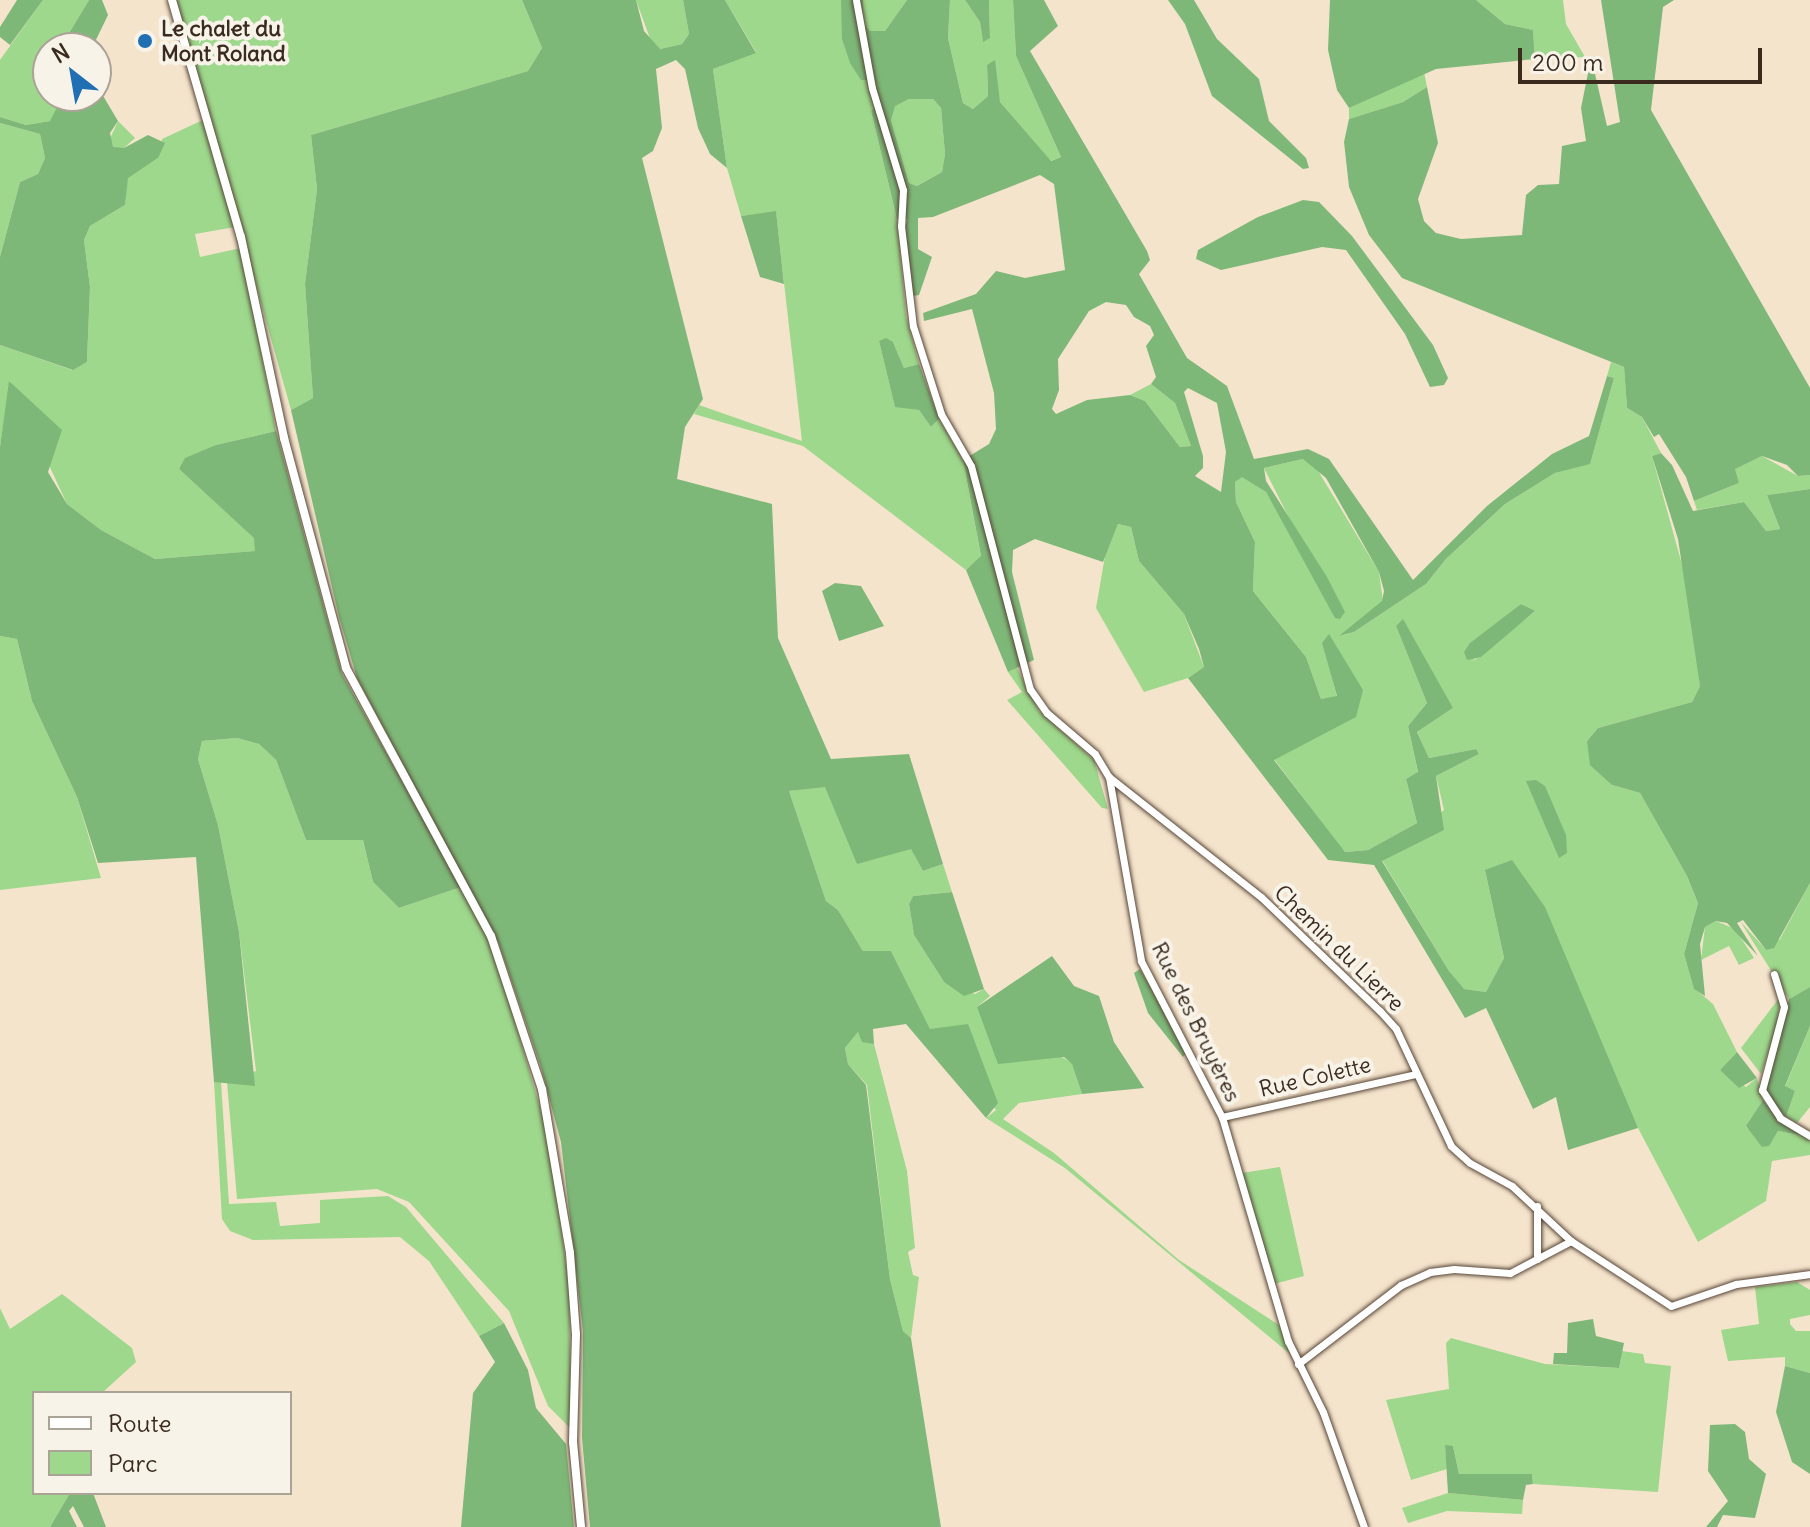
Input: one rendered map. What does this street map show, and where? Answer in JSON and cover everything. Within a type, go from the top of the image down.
[{"type":"street","points":[[172,0],[241,237],[287,451],[346,668],[491,936],[542,1089],[570,1253],[576,1334],[573,1442],[581,1527]]},
{"type":"street","name":"Rue des Bruyères","points":[[856,0],[872,88],[903,190],[901,226],[913,326],[941,414],[971,466],[990,548],[1035,701],[1095,754],[1109,777],[1141,961],[1222,1117],[1259,1251],[1298,1364],[1323,1412],[1364,1527]]},
{"type":"street","name":"Chemin du Lierre","points":[[1109,777],[1261,897],[1380,1011],[1396,1029],[1451,1146],[1537,1206],[1571,1241],[1671,1306],[1736,1284],[1806,1275]]},
{"type":"street","points":[[1774,974],[1784,1007],[1762,1090],[1780,1118],[1810,1136]]},
{"type":"street","name":"Rue Colette","points":[[1222,1117],[1416,1074]]},
{"type":"street","points":[[1537,1206],[1537,1260]]},
{"type":"street","points":[[1298,1364],[1401,1285],[1430,1272],[1454,1269],[1510,1273],[1571,1241]]},
{"type":"street","points":[[1806,1275],[1810,1282]]},
{"type":"green space","points":[[17,0],[43,0],[10,45],[0,37],[0,27]]},
{"type":"green space","points":[[43,0],[89,0],[70,32],[32,32],[32,112],[57,112],[50,121],[26,125],[0,117],[0,60]]},
{"type":"green space","points":[[89,0],[102,0],[108,15],[100,32],[70,32]]},
{"type":"green space","points":[[176,0],[522,0],[542,48],[528,71],[311,135],[317,189],[305,284],[313,398],[291,410]]},
{"type":"green space","points":[[522,0],[636,0],[644,31],[660,49],[682,44],[689,34],[683,0],[725,0],[756,53],[713,69],[727,168],[710,154],[698,128],[685,69],[676,60],[656,69],[662,128],[653,151],[642,158],[703,399],[685,427],[677,479],[772,504],[778,638],[831,759],[909,754],[943,864],[923,871],[911,849],[857,864],[825,787],[789,791],[826,901],[838,910],[863,951],[891,951],[930,1029],[968,1024],[998,1103],[986,1118],[906,1024],[873,1029],[874,1044],[862,1042],[858,1032],[845,1048],[848,1064],[866,1085],[890,1279],[903,1331],[911,1338],[941,1527],[590,1527],[582,1438],[583,1331],[561,1142],[541,1067],[499,944],[357,678],[339,617],[291,410],[313,398],[305,284],[317,189],[311,135],[528,71],[542,48]]},
{"type":"green space","points":[[636,0],[683,0],[689,34],[682,44],[660,49],[652,44]]},
{"type":"green space","points":[[725,0],[841,0],[874,79],[879,106],[871,111],[897,219],[906,316],[919,364],[904,368],[893,342],[879,341],[895,406],[919,410],[931,427],[939,419],[963,460],[981,557],[966,570],[803,446],[694,414],[699,405],[802,441],[776,212],[741,216],[727,168],[713,69],[756,52]]},
{"type":"green space","points":[[841,0],[863,0],[863,22],[870,31],[885,31],[907,0],[950,0],[948,38],[963,103],[973,109],[988,96],[987,65],[995,60],[1000,102],[1051,161],[1061,157],[1016,56],[1013,0],[1044,0],[1058,26],[1030,51],[1147,251],[1150,260],[1139,274],[1187,358],[1227,386],[1254,459],[1308,449],[1329,459],[1413,580],[1487,506],[1552,454],[1589,436],[1607,376],[1614,378],[1590,464],[1555,473],[1505,504],[1446,559],[1426,584],[1354,632],[1339,636],[1382,601],[1384,591],[1379,572],[1326,478],[1303,459],[1264,468],[1266,481],[1327,577],[1345,612],[1340,619],[1335,618],[1266,492],[1242,477],[1235,482],[1236,502],[1255,542],[1253,591],[1306,657],[1321,699],[1337,696],[1322,643],[1329,634],[1363,690],[1356,717],[1274,760],[1345,852],[1368,850],[1417,823],[1406,779],[1418,772],[1408,726],[1427,703],[1396,626],[1403,619],[1453,708],[1417,732],[1429,758],[1476,749],[1479,754],[1436,776],[1444,830],[1382,861],[1449,971],[1464,989],[1486,992],[1504,958],[1485,870],[1512,860],[1545,907],[1638,1128],[1568,1150],[1556,1097],[1533,1109],[1486,1008],[1465,1018],[1374,865],[1328,860],[1188,678],[1204,667],[1199,649],[1184,614],[1139,561],[1131,527],[1118,524],[1103,562],[1035,539],[1013,550],[1012,572],[1034,660],[1008,672],[966,570],[981,556],[963,460],[989,444],[996,429],[994,393],[972,309],[924,321],[923,313],[976,294],[996,271],[1025,278],[1065,270],[1054,184],[1040,175],[933,217],[918,218],[918,249],[932,257],[919,295],[913,296],[903,240],[907,219],[897,219],[871,111],[879,105],[874,80],[861,80],[850,63],[842,39]],"holes":[[[909,99],[933,99],[941,108],[945,154],[942,172],[917,186],[909,183],[891,120],[895,106]],[[1106,302],[1126,305],[1134,317],[1150,326],[1154,335],[1146,346],[1156,377],[1151,384],[1175,403],[1191,446],[1180,447],[1145,401],[1130,395],[1087,400],[1056,414],[1052,409],[1059,390],[1058,359],[1089,311]],[[1188,388],[1217,403],[1226,452],[1221,492],[1195,476],[1203,468],[1203,456],[1184,392]]]},
{"type":"green space","points":[[863,0],[907,0],[885,31],[870,31],[863,22]]},
{"type":"green space","points":[[950,0],[965,0],[980,22],[983,41],[990,37],[989,0],[1013,0],[1016,56],[1061,157],[1050,161],[1000,102],[987,65],[988,96],[973,109],[963,103],[948,38]]},
{"type":"green space","points":[[965,0],[989,0],[990,38],[983,42],[980,22]]},
{"type":"green space","points":[[1168,0],[1194,0],[1217,39],[1259,79],[1269,121],[1306,158],[1309,168],[1303,169],[1212,96],[1185,24]]},
{"type":"green space","points":[[1330,0],[1476,0],[1505,24],[1533,30],[1535,59],[1436,69],[1349,108],[1337,90],[1328,50]]},
{"type":"green space","points":[[1476,0],[1563,0],[1566,24],[1585,57],[1535,59],[1533,30],[1505,24]]},
{"type":"green space","points":[[1601,0],[1674,0],[1663,7],[1651,110],[1810,388],[1810,475],[1798,476],[1787,465],[1762,456],[1735,469],[1739,483],[1694,501],[1686,477],[1659,434],[1654,437],[1642,417],[1627,408],[1624,367],[1402,278],[1369,235],[1349,187],[1344,142],[1349,119],[1403,102],[1427,87],[1438,143],[1418,199],[1424,221],[1436,233],[1461,239],[1522,235],[1526,195],[1538,185],[1559,184],[1562,146],[1586,141],[1581,108],[1589,68],[1595,74],[1607,126],[1620,122]]},
{"type":"green space","points":[[1424,72],[1427,87],[1403,102],[1349,119],[1349,108]]},
{"type":"green space","points":[[909,99],[933,99],[941,108],[945,154],[942,172],[917,186],[909,183],[891,120],[894,106]]},
{"type":"green space","points":[[112,111],[118,121],[110,133],[113,147],[124,148],[148,135],[165,143],[158,158],[128,178],[125,205],[90,226],[84,240],[90,287],[87,362],[73,370],[0,345],[0,257],[20,182],[38,174],[45,158],[40,134],[0,123],[0,117],[26,125],[50,121],[55,112]]},
{"type":"green space","points":[[205,119],[235,227],[195,234],[200,257],[241,248],[276,431],[216,445],[179,469],[255,538],[256,551],[155,559],[101,530],[67,504],[10,381],[0,447],[0,345],[72,370],[87,362],[90,287],[84,240],[90,226],[125,205],[127,178],[158,158],[162,139]]},
{"type":"green space","points":[[118,121],[135,138],[124,148],[113,148],[109,141]]},
{"type":"green space","points":[[0,123],[40,134],[45,158],[38,174],[20,182],[0,257]]},
{"type":"green space","points":[[1303,200],[1319,202],[1352,236],[1433,345],[1448,378],[1444,385],[1430,387],[1405,334],[1346,250],[1322,247],[1221,270],[1196,259],[1198,250],[1258,217]]},
{"type":"green space","points":[[776,211],[784,284],[760,277],[741,216]]},
{"type":"green space","points":[[886,338],[893,342],[904,368],[919,364],[939,419],[931,427],[919,410],[895,407],[879,341]]},
{"type":"green space","points":[[1611,362],[1624,367],[1627,408],[1642,417],[1661,453],[1652,456],[1691,597],[1700,686],[1692,702],[1598,728],[1587,741],[1612,785],[1640,793],[1687,876],[1698,903],[1684,954],[1694,988],[1713,1004],[1737,1052],[1720,1070],[1746,1087],[1757,1078],[1763,1100],[1746,1127],[1769,1145],[1778,1131],[1798,1135],[1799,1130],[1810,1141],[1810,1155],[1772,1161],[1766,1201],[1698,1242],[1638,1128],[1485,870],[1504,958],[1486,992],[1463,989],[1382,860],[1444,810],[1436,776],[1479,754],[1476,749],[1429,758],[1417,732],[1453,708],[1396,626],[1427,703],[1408,726],[1418,773],[1406,779],[1417,823],[1368,850],[1344,852],[1274,759],[1355,717],[1323,643],[1337,697],[1321,699],[1306,657],[1253,591],[1255,542],[1236,502],[1235,482],[1242,476],[1266,492],[1340,619],[1264,468],[1303,459],[1314,464],[1379,572],[1383,601],[1340,636],[1354,632],[1426,584],[1446,559],[1505,504],[1555,473],[1590,463],[1614,378],[1607,376]],"holes":[[[1521,604],[1534,612],[1472,662]]]},
{"type":"green space","points":[[9,381],[62,430],[48,472],[67,504],[101,530],[155,559],[255,551],[254,538],[179,469],[185,458],[216,445],[276,431],[342,674],[461,887],[399,908],[373,882],[363,840],[306,840],[276,760],[259,744],[237,738],[202,741],[198,759],[218,825],[239,932],[255,1086],[214,1082],[196,857],[98,863],[77,797],[32,701],[17,639],[0,636],[0,447]]},
{"type":"green space","points":[[1151,384],[1175,403],[1191,446],[1180,447],[1145,401],[1130,395]]},
{"type":"green space","points":[[1661,453],[1672,465],[1693,511],[1744,502],[1766,531],[1780,529],[1767,495],[1810,489],[1810,883],[1774,948],[1766,950],[1743,920],[1737,923],[1758,956],[1727,923],[1716,921],[1705,927],[1700,944],[1705,996],[1694,989],[1684,954],[1698,903],[1687,876],[1640,793],[1612,785],[1590,765],[1587,741],[1598,728],[1692,702],[1700,686],[1678,539],[1652,456]]},
{"type":"green space","points":[[1762,456],[1798,476],[1810,475],[1810,489],[1767,495],[1780,529],[1766,531],[1744,502],[1697,510],[1694,501],[1739,483],[1734,469]]},
{"type":"green space","points":[[1118,524],[1131,527],[1139,561],[1184,614],[1204,667],[1188,678],[1144,692],[1096,608],[1105,556]]},
{"type":"green space","points":[[835,583],[861,586],[884,626],[839,641],[822,591]]},
{"type":"green space","points":[[1521,604],[1535,611],[1481,657],[1467,660],[1464,652],[1470,643]]},
{"type":"green space","points":[[0,636],[17,639],[32,701],[77,797],[101,878],[0,890]]},
{"type":"green space","points":[[1017,668],[1039,711],[1094,760],[1108,809],[1102,808],[1007,700],[1022,692],[1008,672]]},
{"type":"green space","points":[[237,738],[259,744],[276,760],[306,840],[363,840],[373,882],[399,908],[461,887],[494,952],[548,1134],[569,1286],[571,1429],[548,1406],[509,1311],[409,1202],[377,1189],[237,1199],[227,1082],[256,1071],[239,932],[218,825],[198,759],[202,741]]},
{"type":"green space","points":[[1536,780],[1545,786],[1566,835],[1567,853],[1559,858],[1526,781]]},
{"type":"green space","points":[[825,786],[911,848],[923,871],[943,864],[952,892],[913,896],[909,904],[914,935],[944,982],[975,994],[984,989],[990,996],[977,1007],[1072,1063],[1082,1094],[1019,1103],[1003,1119],[1054,1153],[1179,1260],[1279,1325],[1290,1354],[1065,1168],[986,1118],[996,1110],[930,1030],[891,951],[863,951],[838,910],[826,901],[789,791]]},
{"type":"green space","points":[[1810,883],[1810,987],[1789,999],[1740,921],[1766,950],[1780,939]]},
{"type":"green space","points":[[952,892],[984,989],[964,996],[944,982],[914,935],[909,904],[913,896]]},
{"type":"green space","points":[[1716,921],[1735,929],[1754,958],[1739,965],[1729,946],[1701,960],[1705,927]]},
{"type":"green space","points":[[1052,956],[1074,986],[1099,996],[1114,1042],[1144,1088],[1082,1094],[1072,1064],[1064,1057],[998,1064],[977,1007]]},
{"type":"green space","points":[[1140,969],[1187,1052],[1183,1057],[1148,1013],[1134,973]]},
{"type":"green space","points":[[1810,987],[1810,1026],[1785,1086],[1795,1091],[1786,1117],[1767,1096],[1765,1084],[1789,999]]},
{"type":"green space","points":[[1780,997],[1778,1022],[1761,1074],[1741,1048]]},
{"type":"green space","points":[[1810,1026],[1810,1107],[1797,1123],[1786,1117],[1795,1091],[1785,1087]]},
{"type":"green space","points":[[858,1032],[874,1044],[907,1171],[915,1248],[908,1252],[913,1275],[919,1277],[911,1338],[903,1331],[890,1279],[867,1085],[848,1064],[845,1048]]},
{"type":"green space","points":[[1737,1052],[1757,1078],[1739,1088],[1720,1070]]},
{"type":"green space","points":[[214,1082],[221,1082],[229,1204],[276,1202],[280,1226],[320,1223],[320,1200],[388,1196],[406,1207],[504,1323],[479,1336],[429,1261],[400,1237],[253,1240],[230,1231],[222,1219]]},
{"type":"green space","points":[[1763,1100],[1777,1119],[1799,1130],[1799,1135],[1778,1131],[1769,1146],[1762,1147],[1746,1126]]},
{"type":"green space","points":[[1280,1167],[1304,1276],[1274,1284],[1242,1173]]},
{"type":"green space","points":[[1797,1282],[1810,1290],[1810,1315],[1790,1319],[1790,1324],[1796,1331],[1810,1331],[1810,1373],[1785,1366],[1785,1357],[1728,1361],[1721,1330],[1759,1324],[1755,1287]]},
{"type":"green space","points":[[62,1294],[132,1348],[136,1362],[104,1391],[32,1391],[32,1495],[69,1495],[50,1527],[0,1527],[0,1308],[10,1329]]},
{"type":"green space","points":[[1593,1319],[1596,1336],[1624,1343],[1619,1368],[1553,1364],[1554,1353],[1567,1353],[1568,1323]]},
{"type":"green space","points":[[504,1323],[528,1370],[536,1408],[566,1444],[574,1527],[461,1527],[473,1393],[495,1362],[479,1336]]},
{"type":"green space","points":[[1451,1338],[1545,1364],[1619,1368],[1622,1351],[1643,1354],[1645,1363],[1671,1366],[1658,1492],[1533,1484],[1532,1474],[1459,1474],[1453,1446],[1445,1446],[1447,1469],[1411,1480],[1386,1400],[1449,1389],[1446,1343]]},
{"type":"green space","points":[[1785,1366],[1810,1373],[1810,1474],[1792,1462],[1776,1412]]},
{"type":"green space","points":[[1735,1424],[1745,1432],[1749,1459],[1766,1474],[1755,1518],[1723,1515],[1717,1527],[1706,1527],[1728,1501],[1708,1471],[1710,1425]]},
{"type":"green space","points":[[1445,1445],[1453,1446],[1459,1474],[1532,1474],[1533,1484],[1526,1485],[1523,1500],[1448,1493]]},
{"type":"green space","points":[[1448,1493],[1523,1500],[1522,1514],[1447,1511],[1408,1523],[1402,1508]]},
{"type":"green space","points":[[69,1495],[94,1495],[106,1527],[84,1527],[73,1506],[69,1511],[77,1527],[50,1527]]},
{"type":"place","name":"Le chalet du Mont Roland","points":[[145,41]]}]
